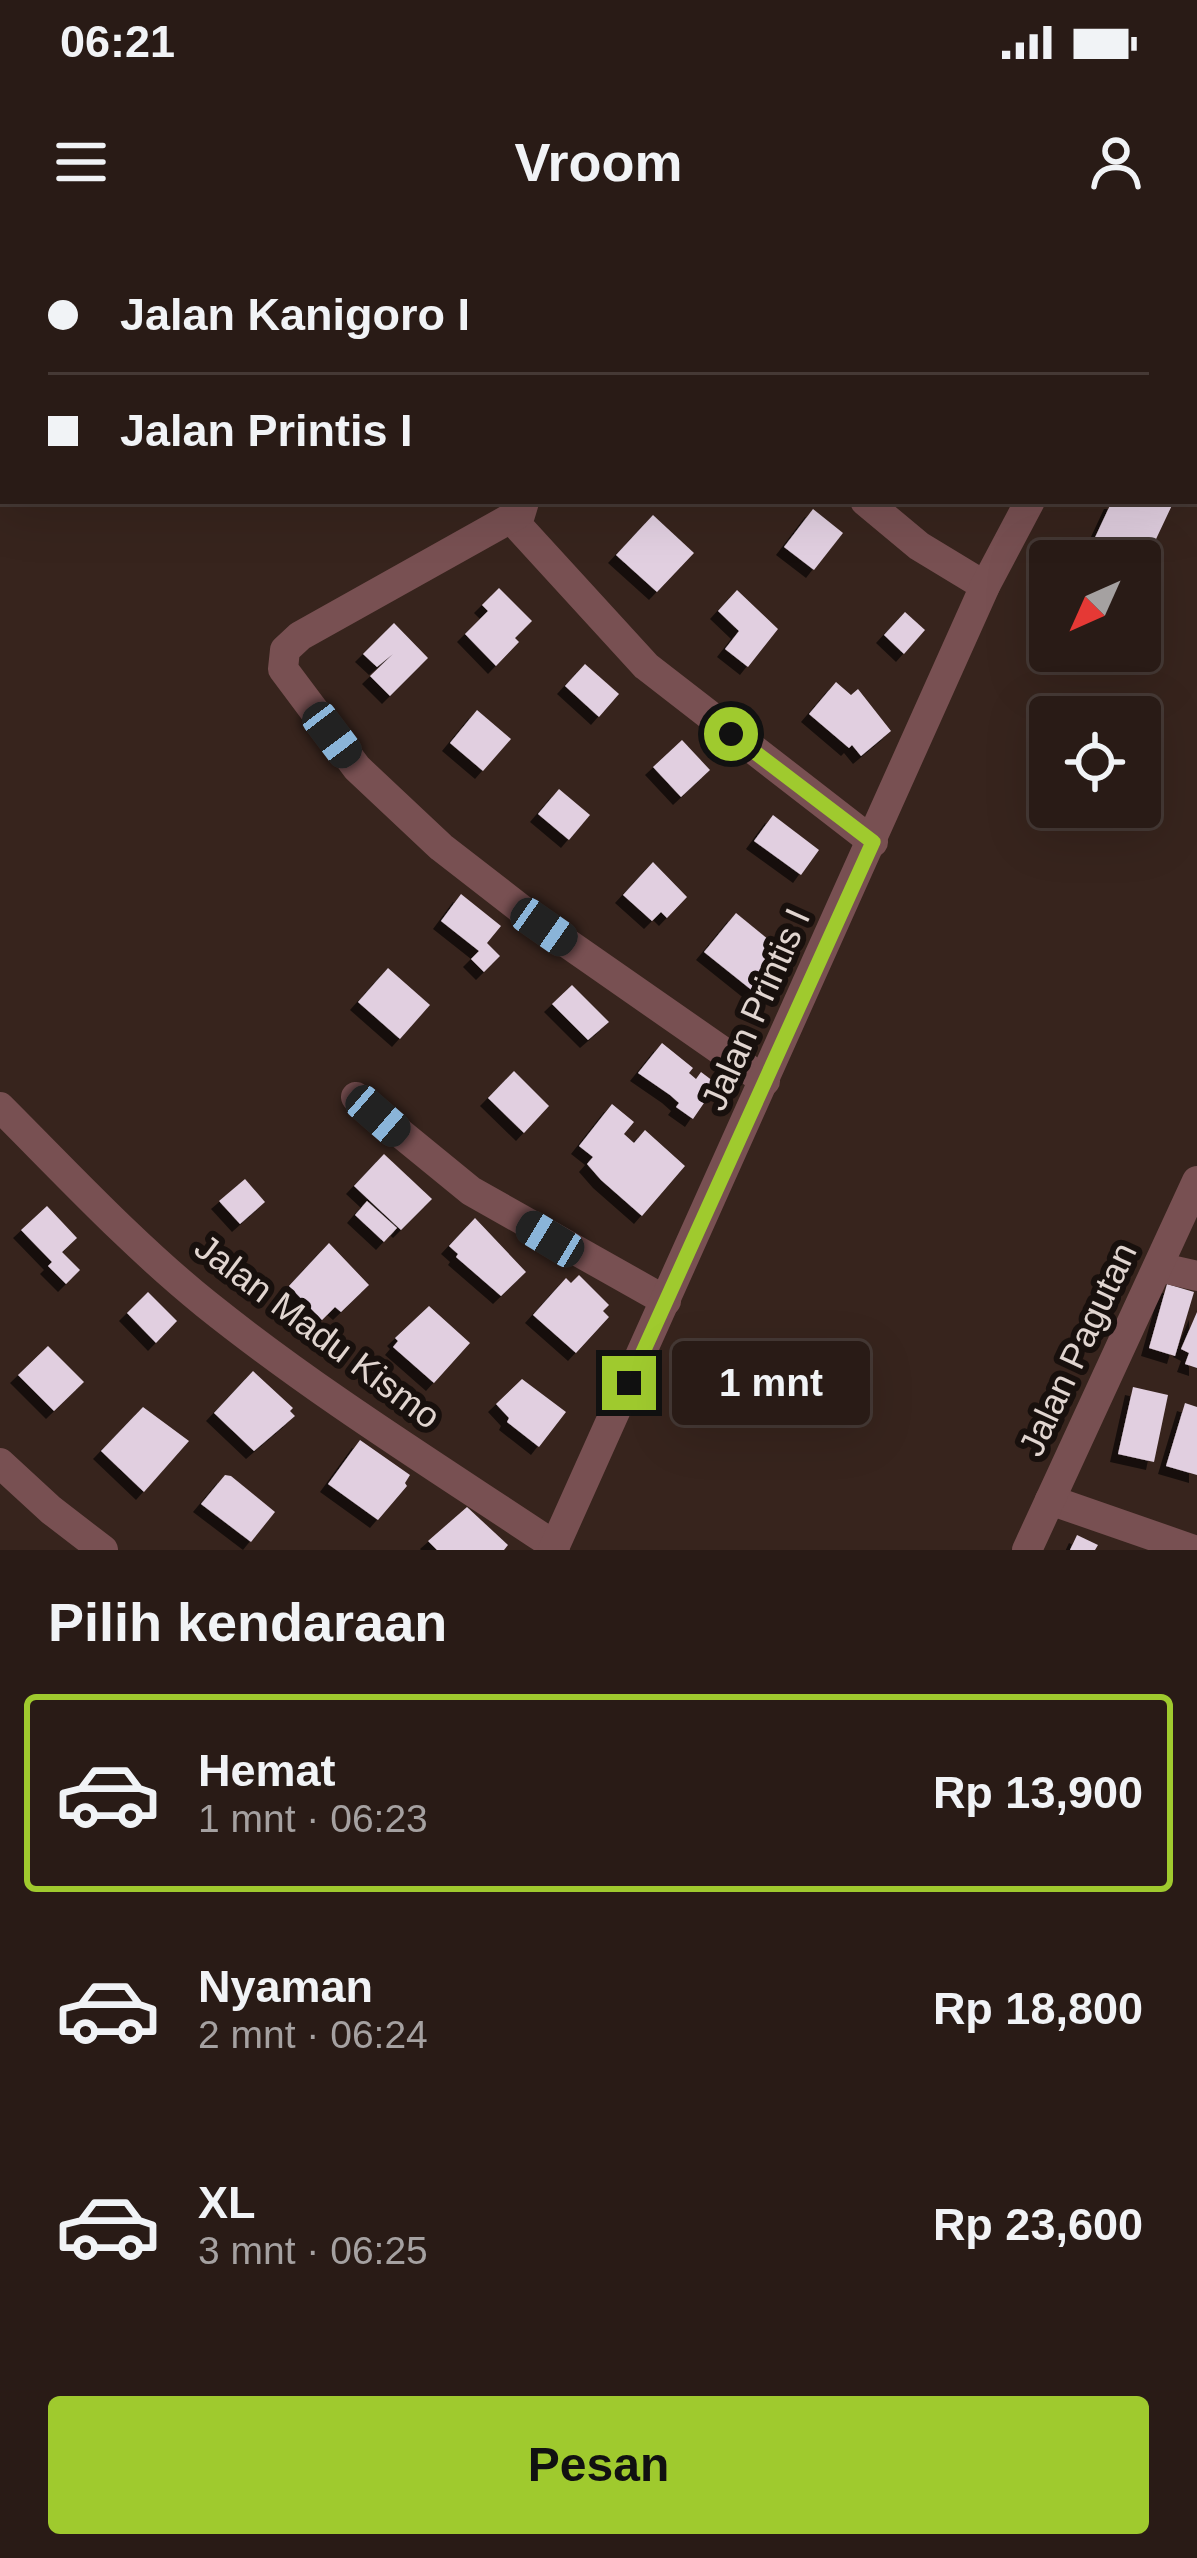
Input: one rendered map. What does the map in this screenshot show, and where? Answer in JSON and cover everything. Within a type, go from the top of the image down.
[{"type":"street","points":[[869,504],[919,546],[985,586]]},
{"type":"street","name":"Jalan Printis I","points":[[554,1548],[985,586],[1028,504]]},
{"type":"street","points":[[521,507],[517,525],[646,666],[873,842]]},
{"type":"street","points":[[521,507],[300,636],[286,650],[284,669],[357,767],[441,847],[544,927],[766,1081]]},
{"type":"street","points":[[356,1097],[471,1191],[665,1301]]},
{"type":"street","name":"Jalan Madu Kismo","points":[[0,1107],[206,1304],[554,1548]]},
{"type":"street","name":"Jalan Pagutan","points":[[1027,1550],[1197,1181]]},
{"type":"street","points":[[1157,1267],[1197,1276]]},
{"type":"street","points":[[0,1463],[104,1550]]},
{"type":"street","points":[[1050,1500],[1195,1550]]},
{"type":"building","points":[[1111,504],[1173,504],[1156,540],[1094,540]]},
{"type":"building","points":[[813,509],[843,533],[814,570],[784,547]]},
{"type":"building","points":[[653,515],[694,553],[657,592],[616,555]]},
{"type":"building","points":[[499,588],[532,621],[496,666],[465,634],[488,611],[482,605]]},
{"type":"building","points":[[737,590],[778,629],[748,667],[725,649],[739,631],[718,611]]},
{"type":"building","points":[[905,612],[925,630],[904,654],[884,635]]},
{"type":"building","points":[[394,623],[428,658],[390,696],[370,676],[393,654],[377,667],[363,654]]},
{"type":"building","points":[[585,664],[619,694],[599,717],[565,686]]},
{"type":"building","points":[[836,682],[851,695],[858,689],[891,731],[861,756],[809,714]]},
{"type":"building","points":[[477,710],[511,739],[483,771],[450,743]]},
{"type":"building","points":[[682,740],[710,770],[681,797],[653,767]]},
{"type":"building","points":[[559,789],[590,815],[569,840],[538,814]]},
{"type":"building","points":[[773,815],[819,850],[801,875],[754,841]]},
{"type":"building","points":[[653,862],[687,897],[667,918],[661,912],[652,921],[623,895]]},
{"type":"building","points":[[461,894],[501,926],[487,943],[500,956],[484,972],[471,959],[479,951],[441,921]]},
{"type":"building","points":[[736,913],[785,953],[754,992],[704,952]]},
{"type":"building","points":[[388,968],[430,1005],[400,1039],[358,1002]]},
{"type":"building","points":[[572,985],[609,1022],[588,1040],[552,1004]]},
{"type":"building","points":[[662,1043],[693,1068],[689,1073],[696,1079],[701,1072],[717,1084],[693,1119],[676,1107],[679,1103],[670,1095],[638,1073]]},
{"type":"building","points":[[514,1071],[549,1106],[524,1133],[488,1098]]},
{"type":"building","points":[[612,1104],[634,1122],[624,1134],[634,1143],[645,1130],[685,1166],[642,1216],[601,1180],[587,1164],[593,1157],[579,1146]]},
{"type":"building","points":[[384,1154],[432,1199],[401,1230],[354,1186]]},
{"type":"building","points":[[245,1179],[265,1202],[240,1224],[219,1201]]},
{"type":"building","points":[[367,1201],[397,1228],[384,1242],[355,1215]]},
{"type":"building","points":[[47,1206],[77,1238],[62,1252],[80,1270],[66,1284],[21,1230]]},
{"type":"building","points":[[475,1218],[526,1272],[501,1296],[449,1246]]},
{"type":"building","points":[[329,1243],[369,1285],[341,1312],[335,1307],[322,1320],[289,1286]]},
{"type":"building","points":[[579,1275],[609,1305],[603,1311],[609,1317],[576,1353],[533,1315],[566,1278],[571,1283]]},
{"type":"building","points":[[1167,1284],[1194,1292],[1175,1356],[1149,1348]]},
{"type":"building","points":[[148,1292],[177,1321],[156,1343],[127,1313]]},
{"type":"building","points":[[429,1306],[470,1343],[434,1383],[393,1347],[395,1338]]},
{"type":"building","points":[[1197,1312],[1197,1368],[1185,1364],[1189,1353],[1181,1349]]},
{"type":"building","points":[[48,1346],[84,1382],[54,1411],[18,1375]]},
{"type":"building","points":[[253,1371],[293,1408],[290,1411],[295,1416],[254,1451],[214,1413]]},
{"type":"building","points":[[522,1379],[566,1412],[539,1447],[507,1422],[509,1418],[496,1404]]},
{"type":"building","points":[[1133,1387],[1168,1395],[1154,1462],[1118,1454]]},
{"type":"building","points":[[1185,1403],[1197,1407],[1197,1475],[1166,1466]]},
{"type":"building","points":[[143,1407],[189,1441],[144,1492],[101,1451]]},
{"type":"building","points":[[360,1440],[410,1475],[407,1486],[378,1520],[328,1484]]},
{"type":"building","points":[[225,1475],[275,1512],[251,1542],[201,1504]]},
{"type":"building","points":[[467,1507],[508,1545],[504,1550],[437,1550],[428,1541]]},
{"type":"building","points":[[1077,1535],[1098,1545],[1095,1550],[1070,1550]]},
{"type":"route","points":[[629,1383],[873,842],[731,734]]}]
